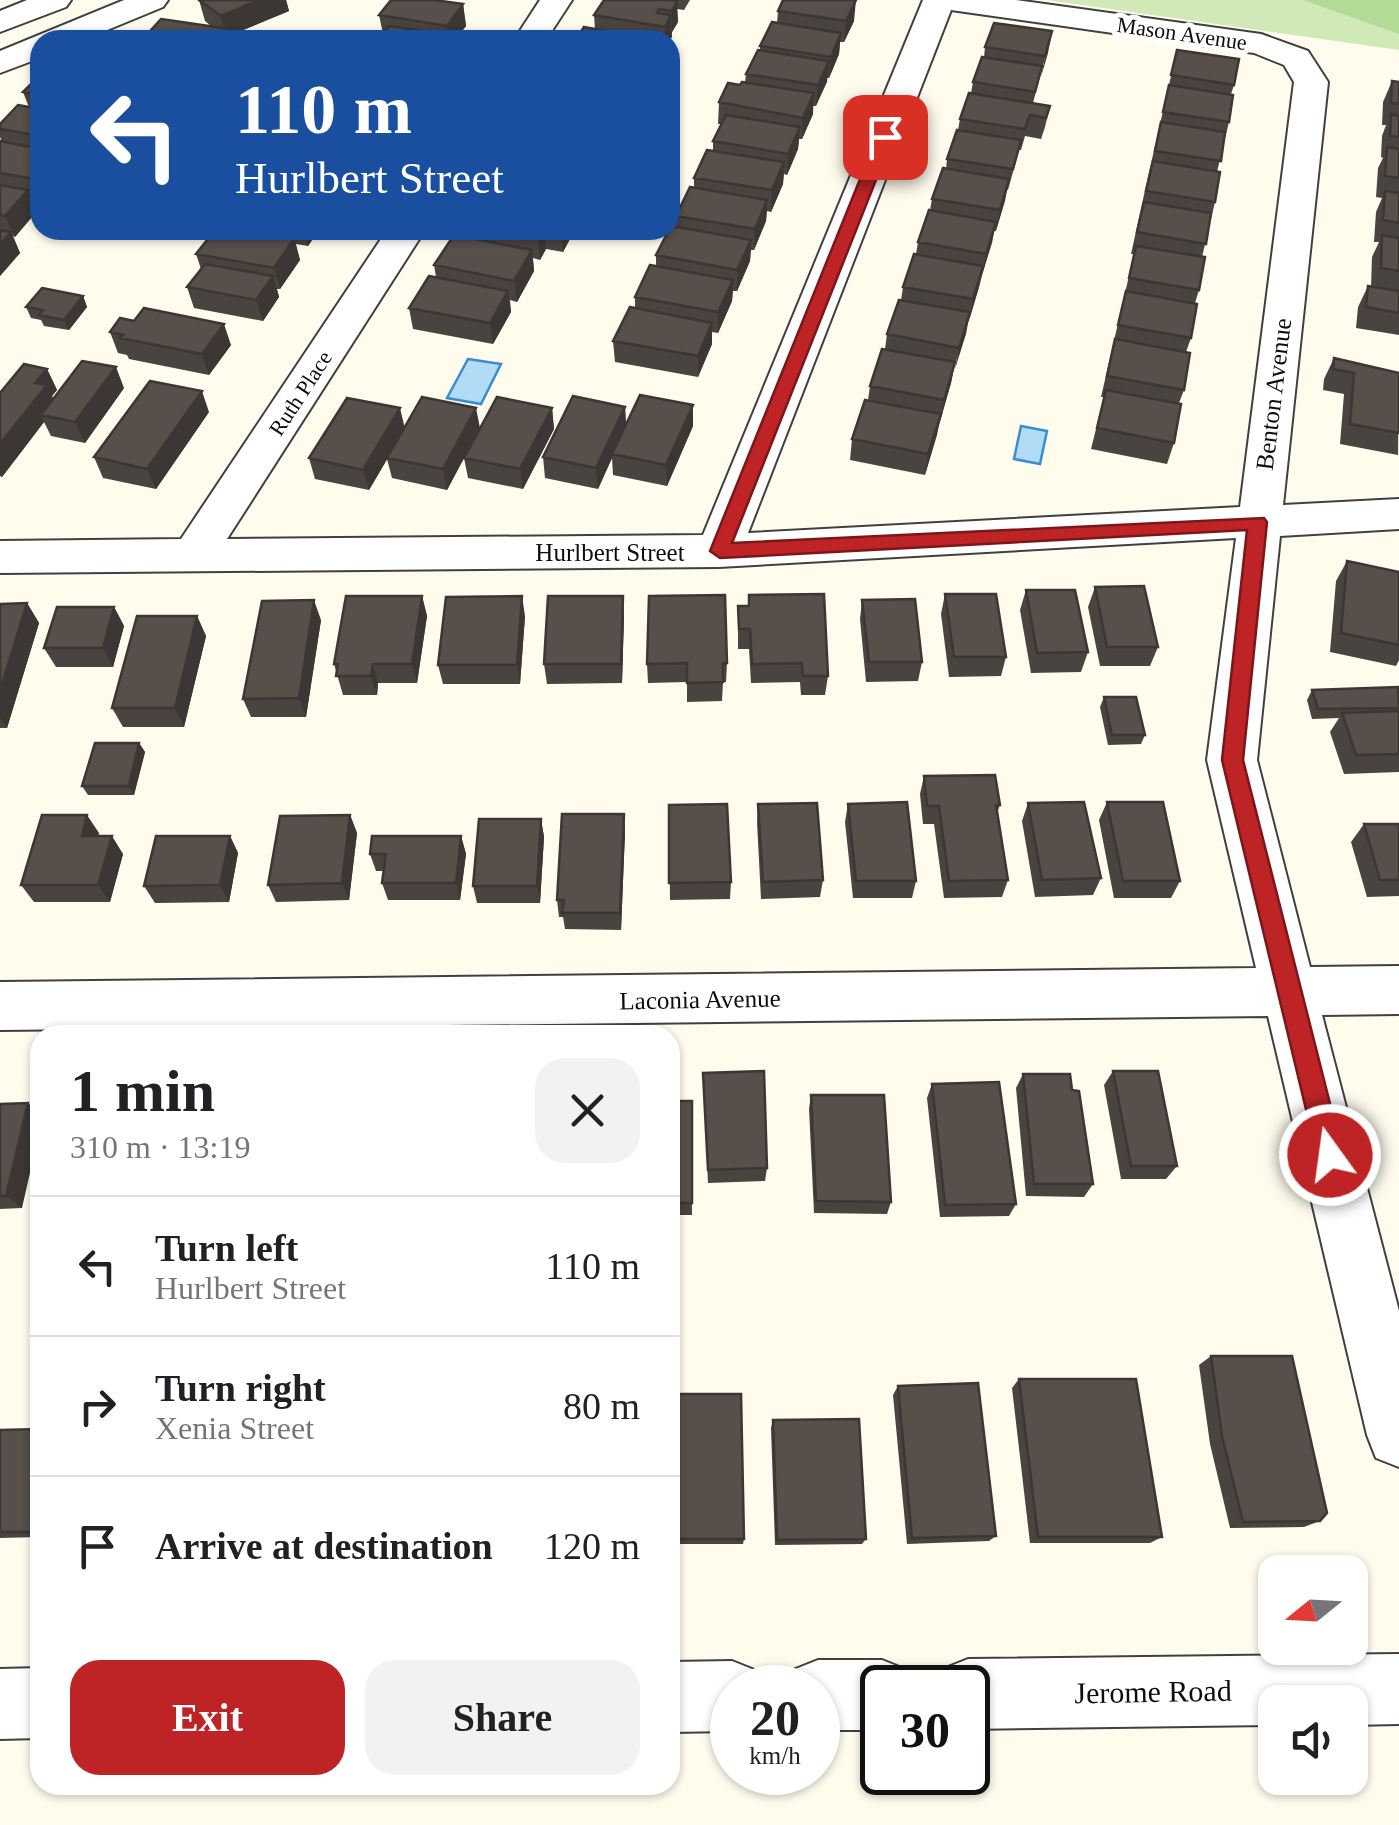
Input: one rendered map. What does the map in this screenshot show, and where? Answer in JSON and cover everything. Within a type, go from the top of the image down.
[{"type":"street","points":[[0,22],[55,0]]},
{"type":"street","points":[[79,30],[152,0]]},
{"type":"street","points":[[536,30],[556,0]]},
{"type":"street","points":[[720,551],[940,0]]},
{"type":"street","name":"Mason Avenue","points":[[947,0],[1261,44],[1296,58]]},
{"type":"street","points":[[0,63],[30,50]]},
{"type":"street","name":"Benton Avenue","points":[[1296,58],[1311,82],[1232,760],[1399,1435]]},
{"type":"street","name":"Ruth Place","points":[[194,555],[399,240]]},
{"type":"street","name":"Hurlbert Street","points":[[0,558],[720,551],[1399,514]]},
{"type":"street","name":"Laconia Avenue","points":[[0,1006],[1399,990]]},
{"type":"street","name":"Jerome Road","points":[[990,1694],[1399,1689]]},
{"type":"street","points":[[680,1697],[710,1696]]},
{"type":"street","points":[[0,1704],[30,1703]]},
{"type":"green space","points":[[1047,0],[1399,0],[1399,50]]},
{"type":"green space","points":[[1303,0],[1399,0],[1399,34]]},
{"type":"water","points":[[468,359],[501,364],[481,404],[447,398]]},
{"type":"water","points":[[1021,426],[1047,431],[1040,464],[1014,459]]},
{"type":"building","points":[[199,0],[259,0],[221,16]]},
{"type":"building","points":[[391,0],[463,4],[447,26],[379,15]]},
{"type":"building","points":[[604,0],[677,1],[672,11],[659,9],[657,13],[671,15],[665,27],[594,15]]},
{"type":"building","points":[[783,0],[856,0],[846,21],[778,11]]},
{"type":"building","points":[[161,19],[229,29],[228,30],[151,30]]},
{"type":"building","points":[[772,22],[841,33],[831,57],[760,46]]},
{"type":"building","points":[[994,23],[1052,31],[1045,56],[985,47]]},
{"type":"building","points":[[758,50],[829,61],[818,85],[746,74]]},
{"type":"building","points":[[1177,50],[1239,59],[1234,85],[1171,75]]},
{"type":"building","points":[[982,57],[1042,66],[1035,92],[973,82]]},
{"type":"building","points":[[1392,81],[1399,82],[1399,104],[1391,103]]},
{"type":"building","points":[[728,83],[814,93],[803,118],[719,102]]},
{"type":"building","points":[[1169,85],[1233,95],[1229,122],[1163,112]]},
{"type":"building","points":[[969,93],[1050,106],[1046,118],[1030,115],[1025,129],[960,119]]},
{"type":"building","points":[[18,105],[30,107],[30,134],[0,129]]},
{"type":"building","points":[[1391,114],[1399,116],[1399,137],[1390,136]]},
{"type":"building","points":[[726,115],[800,127],[788,154],[713,141]]},
{"type":"building","points":[[1161,122],[1225,132],[1221,161],[1155,151]]},
{"type":"building","points":[[957,130],[1021,140],[1013,169],[947,159]]},
{"type":"building","points":[[0,141],[30,147],[30,178],[0,173]]},
{"type":"building","points":[[1387,147],[1399,149],[1399,178],[1385,176]]},
{"type":"building","points":[[707,150],[784,162],[772,190],[694,178]]},
{"type":"building","points":[[1153,161],[1220,172],[1215,202],[1146,191]]},
{"type":"building","points":[[943,168],[1009,179],[1000,210],[932,199]]},
{"type":"building","points":[[0,185],[28,190],[5,216],[0,215]]},
{"type":"building","points":[[690,187],[767,200],[755,229],[680,217]]},
{"type":"building","points":[[1385,191],[1399,193],[1399,223],[1383,220]]},
{"type":"building","points":[[1144,202],[1211,213],[1206,244],[1137,232]]},
{"type":"building","points":[[929,210],[996,222],[986,254],[918,242]]},
{"type":"building","points":[[680,228],[751,240],[737,270],[656,255],[664,240],[680,240]]},
{"type":"building","points":[[0,230],[11,232],[0,244]]},
{"type":"building","points":[[1382,235],[1399,238],[1399,271],[1381,268]]},
{"type":"building","points":[[207,240],[293,240],[274,268],[196,254]]},
{"type":"building","points":[[451,240],[480,240],[532,250],[514,281],[434,265]]},
{"type":"building","points":[[1136,246],[1205,257],[1199,290],[1129,278]]},
{"type":"building","points":[[914,254],[983,266],[973,299],[903,287]]},
{"type":"building","points":[[205,264],[273,276],[256,300],[187,287]]},
{"type":"building","points":[[650,265],[733,280],[718,312],[635,297]]},
{"type":"building","points":[[429,276],[508,291],[490,323],[409,308]]},
{"type":"building","points":[[1368,286],[1399,291],[1399,313],[1366,307]]},
{"type":"building","points":[[42,288],[83,296],[64,320],[39,315],[43,310],[26,307]]},
{"type":"building","points":[[1126,291],[1197,304],[1191,338],[1118,325]]},
{"type":"building","points":[[899,300],[970,312],[959,348],[887,334]]},
{"type":"building","points":[[630,307],[712,323],[698,356],[613,341]]},
{"type":"building","points":[[144,308],[224,324],[202,354],[120,338],[123,335],[110,332],[120,318],[134,321]]},
{"type":"building","points":[[1115,339],[1190,353],[1184,390],[1107,376]]},
{"type":"building","points":[[882,349],[955,362],[944,400],[870,386]]},
{"type":"building","points":[[1334,358],[1399,373],[1399,433],[1350,424],[1354,373],[1333,369]]},
{"type":"building","points":[[82,361],[116,367],[75,422],[41,415]]},
{"type":"building","points":[[24,364],[47,369],[35,383],[47,385],[0,444],[0,393]]},
{"type":"building","points":[[150,381],[202,391],[147,469],[94,457]]},
{"type":"building","points":[[1106,390],[1181,404],[1174,443],[1097,428]]},
{"type":"building","points":[[640,395],[693,405],[666,465],[612,454]]},
{"type":"building","points":[[573,396],[625,407],[596,468],[543,457]]},
{"type":"building","points":[[422,397],[476,408],[443,469],[387,458]]},
{"type":"building","points":[[497,397],[552,408],[520,469],[464,458]]},
{"type":"building","points":[[347,398],[400,408],[363,470],[309,458]]},
{"type":"building","points":[[865,400],[941,414],[928,454],[852,439]]},
{"type":"building","points":[[1347,561],[1399,572],[1399,645],[1341,633]]},
{"type":"building","points":[[1144,586],[1158,647],[1107,647],[1095,587]]},
{"type":"building","points":[[1026,590],[1075,590],[1088,652],[1037,653]]},
{"type":"building","points":[[824,594],[828,676],[803,676],[802,663],[752,664],[750,629],[739,629],[738,606],[749,606],[749,595]]},
{"type":"building","points":[[945,594],[996,594],[1006,657],[954,657]]},
{"type":"building","points":[[725,595],[727,663],[723,663],[723,682],[687,683],[687,663],[647,664],[649,596]]},
{"type":"building","points":[[346,596],[422,596],[412,664],[373,664],[371,676],[336,676],[338,664],[334,664]]},
{"type":"building","points":[[522,596],[517,665],[438,665],[446,597]]},
{"type":"building","points":[[548,596],[623,596],[621,664],[544,664]]},
{"type":"building","points":[[915,599],[922,662],[869,662],[862,600]]},
{"type":"building","points":[[314,600],[299,698],[243,699],[262,601]]},
{"type":"building","points":[[27,603],[0,691],[0,604]]},
{"type":"building","points":[[57,607],[114,607],[103,648],[44,648]]},
{"type":"building","points":[[137,616],[197,616],[175,708],[112,708]]},
{"type":"building","points":[[1398,687],[1399,708],[1318,709],[1312,690]]},
{"type":"building","points":[[1104,697],[1136,697],[1145,735],[1112,735]]},
{"type":"building","points":[[1399,711],[1399,754],[1356,755],[1342,713]]},
{"type":"building","points":[[95,743],[139,743],[129,786],[82,786]]},
{"type":"building","points":[[995,775],[1008,880],[949,881],[939,806],[927,806],[924,776]]},
{"type":"building","points":[[907,802],[916,881],[856,881],[848,804]]},
{"type":"building","points":[[1084,802],[1101,878],[1042,880],[1028,803]]},
{"type":"building","points":[[1107,802],[1163,802],[1180,881],[1123,881]]},
{"type":"building","points":[[817,803],[823,880],[763,882],[758,804]]},
{"type":"building","points":[[727,804],[731,882],[669,883],[669,805]]},
{"type":"building","points":[[562,814],[624,814],[620,913],[562,913],[564,900],[557,900]]},
{"type":"building","points":[[42,815],[87,815],[82,836],[112,836],[98,885],[21,885]]},
{"type":"building","points":[[350,815],[342,883],[268,885],[280,816]]},
{"type":"building","points":[[479,819],[541,819],[537,886],[473,886]]},
{"type":"building","points":[[1364,824],[1399,824],[1399,880],[1380,880]]},
{"type":"building","points":[[156,836],[230,836],[220,885],[144,886]]},
{"type":"building","points":[[372,836],[461,836],[456,883],[382,883],[386,854],[370,854]]},
{"type":"building","points":[[764,1071],[767,1168],[708,1170],[703,1073]]},
{"type":"building","points":[[1113,1071],[1158,1071],[1177,1166],[1131,1166]]},
{"type":"building","points":[[1023,1074],[1070,1074],[1072,1090],[1079,1091],[1093,1184],[1034,1184]]},
{"type":"building","points":[[999,1082],[1016,1204],[945,1205],[932,1084]]},
{"type":"building","points":[[811,1095],[884,1095],[891,1202],[816,1201]]},
{"type":"building","points":[[680,1101],[692,1101],[692,1203],[680,1203]]},
{"type":"building","points":[[28,1103],[6,1196],[0,1196],[0,1104]]},
{"type":"building","points":[[1211,1356],[1292,1356],[1327,1513],[1320,1521],[1243,1522],[1222,1436]]},
{"type":"building","points":[[1019,1379],[1136,1379],[1162,1537],[1038,1537]]},
{"type":"building","points":[[978,1383],[996,1536],[912,1538],[898,1386]]},
{"type":"building","points":[[680,1394],[741,1394],[744,1539],[680,1539]]},
{"type":"building","points":[[859,1419],[866,1539],[777,1540],[773,1420]]},
{"type":"building","points":[[30,1429],[30,1532],[0,1532],[0,1430]]},
{"type":"route","points":[[885,137],[720,551],[1257,522],[1232,760],[1330,1155]]}]
